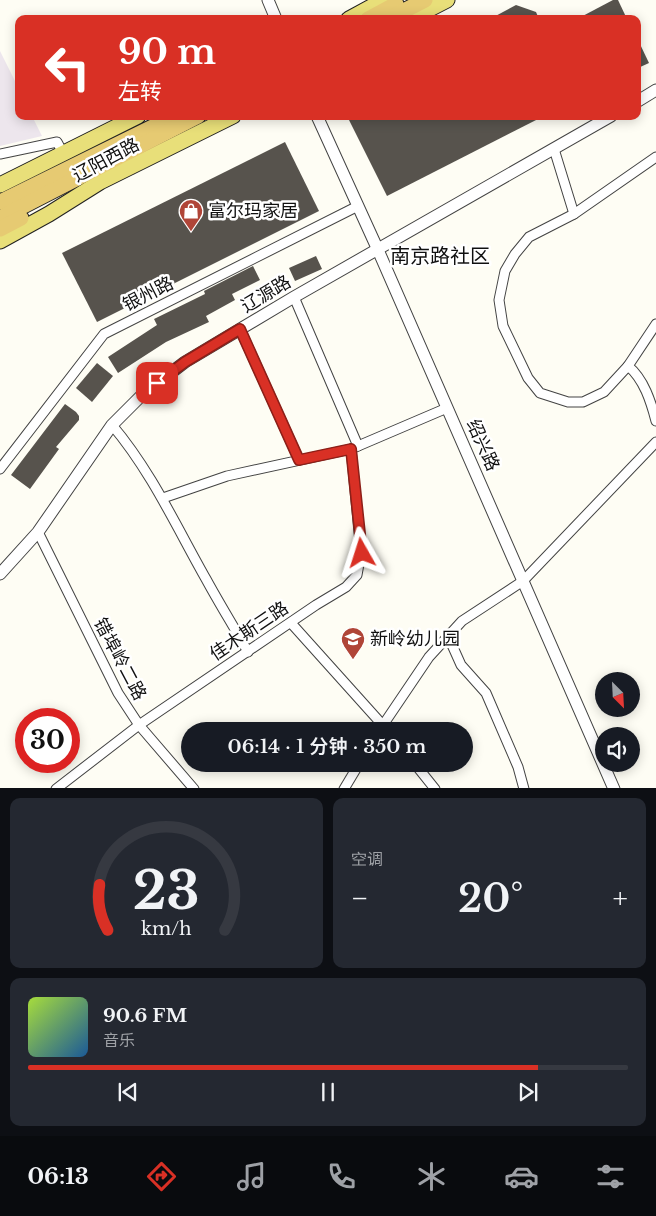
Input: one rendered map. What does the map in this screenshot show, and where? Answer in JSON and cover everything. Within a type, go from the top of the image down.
[{"type":"highway","points":[[376,15],[404,0]]},
{"type":"highway","points":[[396,15],[425,0]]},
{"type":"highway","points":[[0,230],[32,212],[100,160],[168,120]]},
{"type":"highway","points":[[100,160],[189,120]]},
{"type":"highway","name":"辽阳西路","points":[[0,202],[69,168],[100,160]]},
{"type":"highway","name":"辽阳西路","points":[[0,218],[100,160]]},
{"type":"highway","points":[[0,194],[69,168]]},
{"type":"main road","points":[[356,15],[384,0]]},
{"type":"main road","points":[[418,15],[447,0]]},
{"type":"main road","name":"辽阳西路","points":[[0,185],[130,120]]},
{"type":"main road","name":"辽阳西路","points":[[0,241],[49,214],[100,182],[225,120]]},
{"type":"street","points":[[268,0],[274,15]]},
{"type":"street","points":[[641,99],[656,90]]},
{"type":"street","name":"绍兴路","points":[[319,120],[378,250],[614,788]]},
{"type":"street","name":"辽源路","points":[[0,574],[38,532],[112,425],[143,394],[178,368],[240,329],[604,120]]},
{"type":"street","points":[[0,154],[57,142],[63,153]]},
{"type":"street","points":[[554,149],[574,214]]},
{"type":"street","points":[[656,157],[574,214],[529,237],[515,254],[505,271],[499,300],[503,326],[528,378],[540,393],[568,402],[583,402],[604,392],[628,366],[656,324]]},
{"type":"street","name":"银州路","points":[[0,468],[104,334],[358,206]]},
{"type":"street","name":"佳木斯三路","points":[[61,787],[139,725],[346,587],[357,575],[362,553],[354,447],[294,297]]},
{"type":"street","points":[[240,329],[299,460]]},
{"type":"street","points":[[628,366],[637,374],[652,405],[656,421]]},
{"type":"street","points":[[163,498],[227,476],[354,447],[447,408]]},
{"type":"street","points":[[112,425],[130,446],[163,498],[205,578],[248,652]]},
{"type":"street","points":[[387,722],[428,657],[462,621],[523,581],[656,442]]},
{"type":"street","name":"错埠岭二路","points":[[38,532],[118,693],[139,725],[194,788]]},
{"type":"street","points":[[291,622],[377,722]]},
{"type":"street","points":[[448,636],[461,665],[486,693],[518,767],[524,788]]},
{"type":"street","points":[[344,788],[354,772]]},
{"type":"street","points":[[422,772],[435,788]]},
{"type":"shaded area","points":[[0,51],[15,81],[15,120],[34,120],[42,136],[0,146]]},
{"type":"building","points":[[613,0],[618,0],[625,15],[585,15]]},
{"type":"building","points":[[516,5],[536,12],[537,15],[497,15]]},
{"type":"building","points":[[641,46],[649,63],[641,67]]},
{"type":"building","points":[[349,120],[536,120],[387,196]]},
{"type":"building","name":"富尔玛家居","points":[[285,142],[319,211],[97,322],[62,253]]},
{"type":"building","points":[[316,256],[322,269],[295,281],[289,268]]},
{"type":"building","points":[[253,266],[260,280],[232,294],[235,300],[206,316],[209,322],[166,342],[118,373],[108,357],[157,325],[154,319],[205,294],[204,291]]},
{"type":"building","points":[[97,363],[113,376],[92,402],[76,388]]},
{"type":"building","points":[[65,404],[76,412],[79,420],[56,447],[59,449],[30,489],[11,475]]},
{"type":"place","name":"富尔玛家居","points":[[191,232]]},
{"type":"place","name":"新岭幼儿园","points":[[353,660]]},
{"type":"district","name":"南京路社区","points":[[440,256]]},
{"type":"route","points":[[157,383],[185,362],[240,329],[299,460],[351,449],[362,553]]}]
